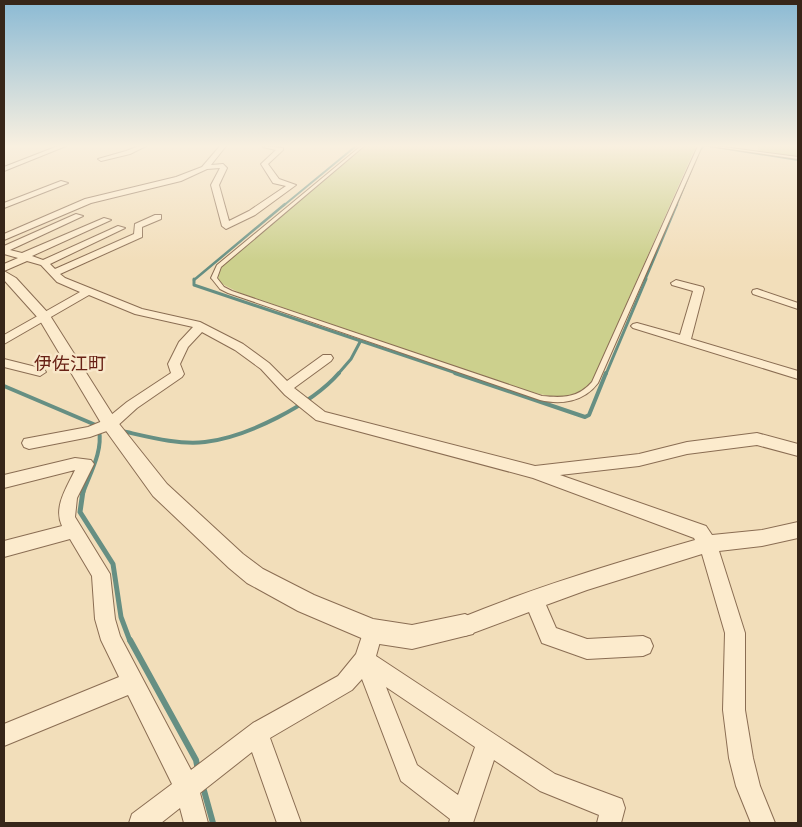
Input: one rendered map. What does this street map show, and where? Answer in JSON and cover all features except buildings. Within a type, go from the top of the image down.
[{"type":"street","points":[[4,206],[60,185]]},
{"type":"street","points":[[4,237],[88,201],[159,185]]},
{"type":"street","points":[[215,185],[226,226],[252,213],[291,185]]},
{"type":"street","points":[[4,250],[79,216]]},
{"type":"street","points":[[54,273],[139,236],[138,226],[158,218]]},
{"type":"street","points":[[4,268],[107,220]]},
{"type":"street","points":[[4,250],[24,258],[44,262],[121,228]]},
{"type":"street","points":[[44,262],[61,280],[87,292],[139,312],[200,327],[239,346],[265,366],[286,388],[321,416],[534,472],[700,532],[708,544],[735,633],[734,710],[748,786],[763,823]]},
{"type":"street","points":[[4,275],[12,281],[44,317],[110,424],[160,490],[236,561],[255,576],[306,603],[373,631],[412,637],[465,626],[587,581],[708,544],[762,538],[798,530]]},
{"type":"street","points":[[676,283],[699,290],[685,340]]},
{"type":"street","points":[[4,340],[87,292]]},
{"type":"street","points":[[757,292],[798,306]]},
{"type":"street","points":[[638,326],[798,375]]},
{"type":"street","points":[[29,443],[90,432],[110,424],[132,405],[178,374],[174,364],[183,345],[200,327]]},
{"type":"street","points":[[286,388],[327,358]]},
{"type":"street","points":[[4,363],[40,372]]},
{"type":"street","points":[[534,472],[639,460],[686,448],[757,439],[798,450]]},
{"type":"street","points":[[4,481],[75,464],[86,464],[69,498],[67,518],[101,574],[105,619],[111,640],[187,788],[196,823]]},
{"type":"street","points":[[4,549],[75,530]]},
{"type":"street","points":[[534,600],[549,636],[587,649],[643,646]]},
{"type":"street","points":[[141,823],[257,734],[345,684],[366,660],[373,631]]},
{"type":"street","points":[[366,660],[548,783],[613,808],[609,823]]},
{"type":"street","points":[[366,660],[409,773],[462,818],[488,743]]},
{"type":"street","points":[[4,734],[133,682]]},
{"type":"street","points":[[257,734],[288,823]]},
{"type":"lane","points":[[316,185],[220,266],[214,278],[222,288],[525,392],[558,400],[583,395],[595,383],[683,185]]},
{"type":"green space","points":[[318,185],[679,185],[592,382],[584,389],[568,396],[550,396],[522,389],[240,293],[220,283],[217,274],[223,265]]},
{"type":"waterway","points":[[283,206],[309,185]]},
{"type":"waterway","points":[[676,206],[685,185]]},
{"type":"waterway","points":[[194,280],[285,204]]},
{"type":"waterway","points":[[645,280],[677,204]]},
{"type":"waterway","points":[[606,374],[646,279]]},
{"type":"waterway","points":[[194,280],[194,285],[459,374]]},
{"type":"waterway","points":[[338,374],[351,359],[360,342]]},
{"type":"waterway","points":[[455,373],[585,417],[589,415],[606,373]]},
{"type":"waterway","points":[[122,431],[164,440],[195,443],[222,439],[240,434],[295,408],[312,397],[338,374]]},
{"type":"waterway","points":[[4,386],[98,426]]},
{"type":"waterway","points":[[83,493],[98,454],[99,430]]},
{"type":"waterway","points":[[83,491],[80,512],[113,564],[121,617],[130,641]]},
{"type":"waterway","points":[[130,640],[196,760],[198,770]]},
{"type":"waterway","points":[[203,787],[213,823]]},
{"type":"district","name":"伊佐江町","points":[[70,364]]}]
